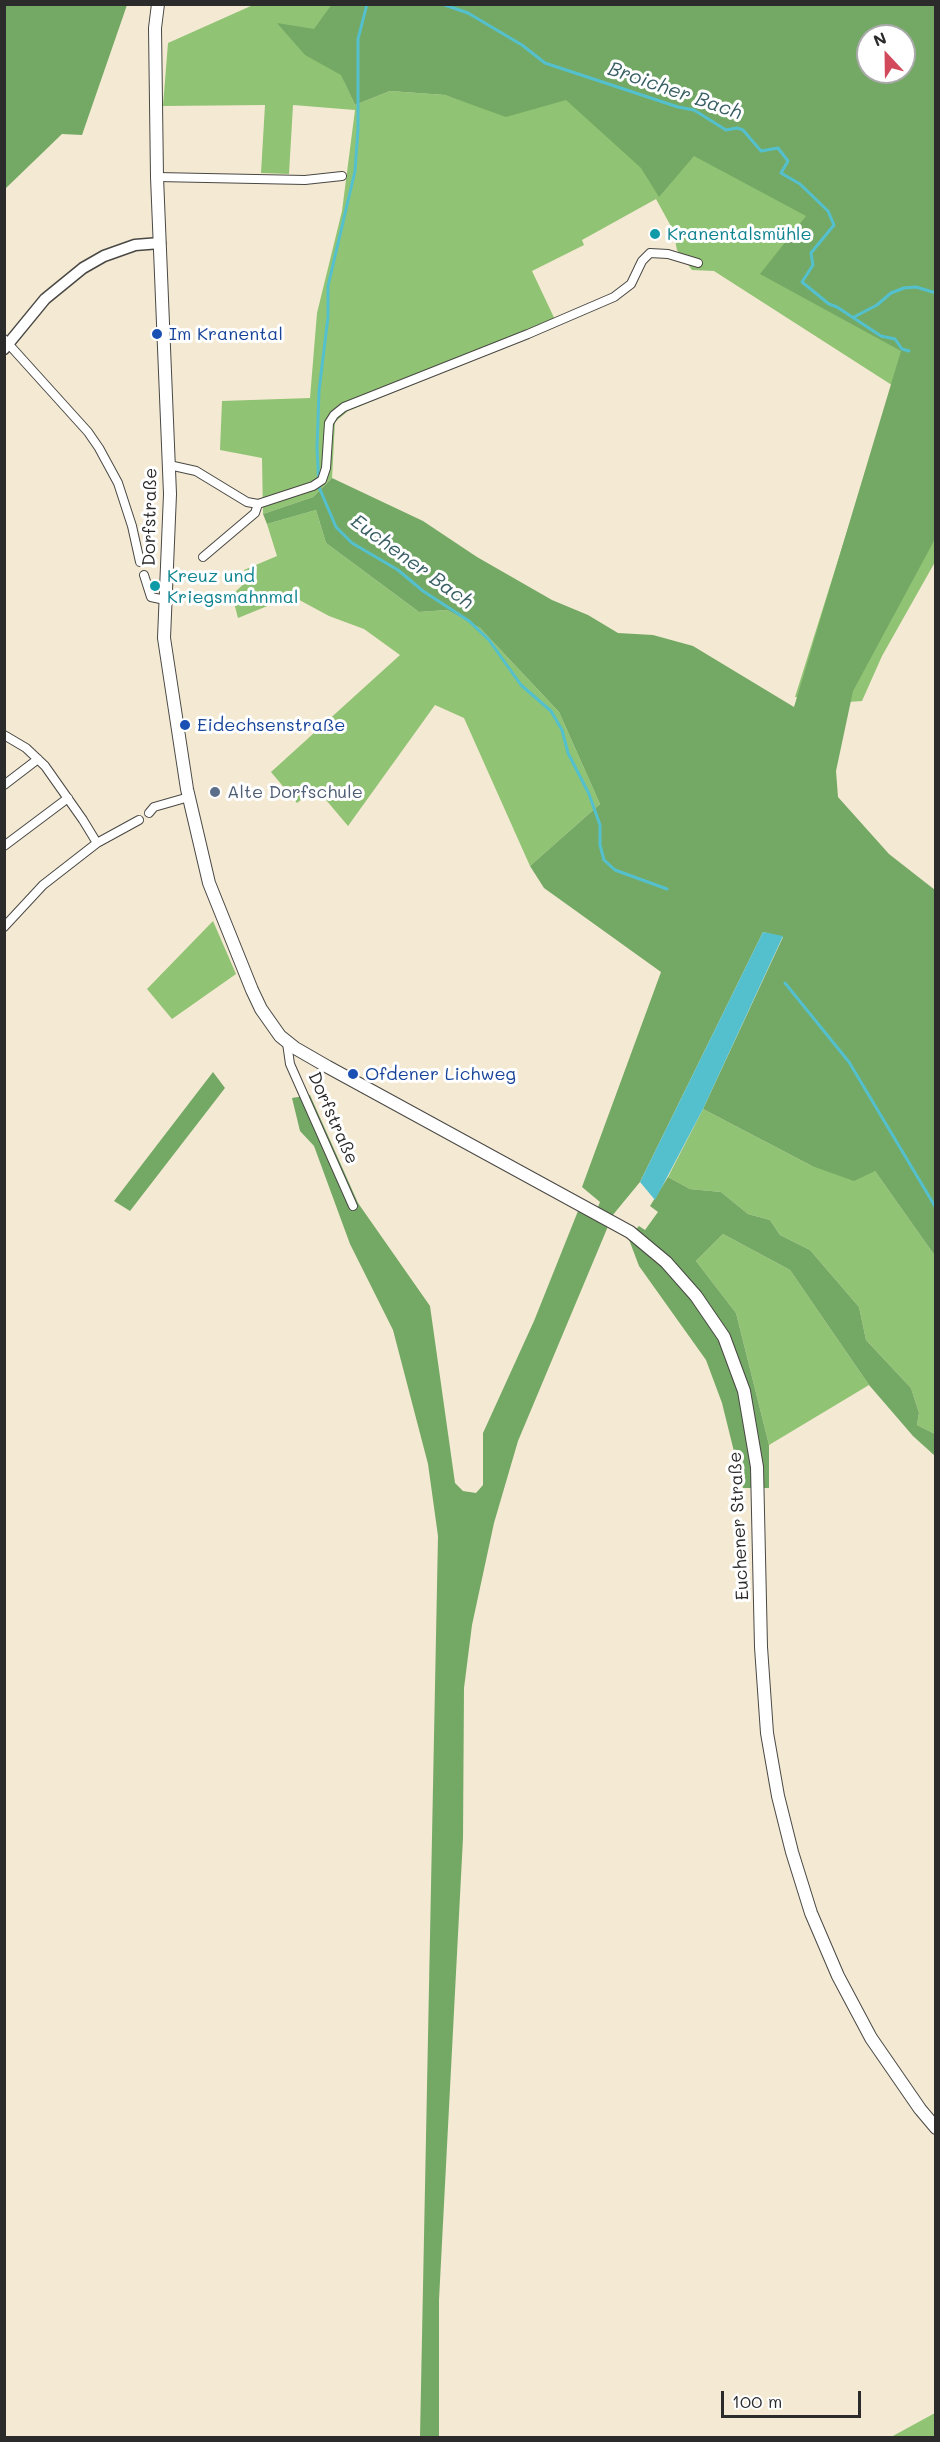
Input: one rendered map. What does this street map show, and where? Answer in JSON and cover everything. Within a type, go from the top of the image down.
[{"type":"main road","name":"Dorfstraße","points":[[158,4],[155,28],[157,177],[170,535],[164,638],[189,797],[209,883],[261,1009],[287,1042],[328,1067]]},
{"type":"main road","name":"Euchener Straße","points":[[328,1067],[630,1232],[666,1262],[696,1296],[724,1337],[744,1392],[757,1467],[761,1647],[767,1733],[778,1796],[792,1852],[811,1913],[838,1976],[871,2038],[920,2109],[936,2128]]},
{"type":"street","points":[[157,177],[305,180],[342,176]]},
{"type":"street","points":[[140,561],[132,526],[118,483],[99,448],[88,432],[6,344],[45,299],[83,268],[104,256],[135,245],[160,243]]},
{"type":"street","points":[[169,465],[196,471],[247,502],[258,504],[313,486],[322,480],[328,451],[329,423],[334,415],[344,407],[528,334],[614,297],[631,284],[642,261],[650,253],[668,254],[698,262]]},
{"type":"street","points":[[203,557],[255,513],[258,504]]},
{"type":"street","points":[[144,575],[151,597],[165,600]]},
{"type":"street","points":[[4,735],[26,748],[38,759],[68,798],[97,843]]},
{"type":"street","points":[[4,785],[38,759]]},
{"type":"street","points":[[148,813],[154,807],[189,797]]},
{"type":"street","points":[[4,846],[68,798]]},
{"type":"street","points":[[5,925],[43,885],[97,843],[139,820]]},
{"type":"street","name":"Dorfstraße","points":[[287,1042],[290,1064],[352,1206]]},
{"type":"green space","points":[[5,4],[127,5],[82,135],[62,134],[5,189]]},
{"type":"green space","points":[[332,4],[935,5],[935,539],[853,691],[836,771],[838,797],[889,854],[935,890],[935,1256],[875,1171],[854,1181],[812,1166],[703,1109],[783,937],[763,932],[640,1182],[612,1216],[598,1207],[600,1202],[582,1187],[661,972],[544,888],[530,866],[600,804],[559,712],[480,628],[447,610],[419,612],[326,543],[316,510],[267,524],[263,514],[313,497],[332,478],[423,521],[477,557],[552,600],[588,615],[618,633],[653,635],[693,646],[794,707],[901,351],[760,274],[806,216],[694,156],[659,197],[641,168],[566,100],[506,117],[445,95],[390,91],[355,105],[341,75],[305,55],[277,23],[314,29]]},
{"type":"green space","points":[[253,5],[608,5],[935,179],[935,562],[882,656],[862,701],[848,702],[795,697],[873,449],[898,389],[714,271],[692,270],[677,250],[673,230],[656,199],[582,240],[584,245],[532,271],[558,326],[348,411],[335,422],[332,478],[313,497],[263,514],[262,458],[220,450],[222,401],[310,398],[317,313],[342,211],[355,110],[293,105],[289,174],[261,173],[265,105],[163,106],[168,43]],"holes":[[[344,81],[462,83],[475,105],[445,95],[390,91],[355,105]]]},
{"type":"green space","points":[[316,510],[326,543],[419,612],[447,610],[480,628],[559,712],[600,804],[530,866],[464,718],[435,705],[348,826],[316,788],[297,803],[271,772],[400,655],[364,629],[329,616],[292,596],[238,618],[232,595],[249,579],[244,570],[277,556],[267,524]]},
{"type":"green space","points":[[213,921],[236,974],[172,1019],[147,989]]},
{"type":"green space","points":[[213,1072],[225,1088],[130,1211],[114,1201]]},
{"type":"green space","points":[[310,1095],[358,1203],[430,1306],[455,1483],[463,1491],[476,1493],[483,1485],[483,1433],[534,1321],[578,1211],[609,1224],[518,1441],[494,1523],[472,1625],[464,1688],[463,1838],[439,2300],[439,2437],[420,2437],[438,1536],[428,1464],[393,1330],[350,1244],[314,1146],[300,1131],[292,1098]]},
{"type":"green space","points":[[703,1109],[812,1166],[875,1171],[935,1256],[935,1434],[917,1425],[919,1413],[911,1388],[866,1340],[859,1307],[810,1250],[780,1235],[770,1220],[748,1214],[721,1192],[690,1189],[668,1177]]},
{"type":"green space","points":[[668,1177],[690,1189],[721,1192],[748,1214],[770,1220],[780,1235],[810,1250],[859,1307],[866,1340],[911,1388],[919,1413],[917,1425],[935,1434],[935,1456],[913,1436],[869,1385],[790,1270],[723,1234],[696,1261],[736,1313],[769,1445],[769,1488],[743,1488],[722,1403],[706,1360],[639,1266],[628,1237],[639,1226],[645,1230],[658,1212],[650,1206]]},
{"type":"green space","points":[[723,1234],[790,1270],[869,1385],[769,1445],[736,1313],[696,1261]]},
{"type":"green space","points":[[935,2413],[935,2437],[891,2437]]},
{"type":"water","points":[[763,932],[783,936],[703,1109],[655,1200],[640,1182]]},
{"type":"waterway","name":"Euchener Bach","points":[[367,4],[358,39],[358,129],[355,171],[328,286],[328,317],[319,391],[317,448],[319,487],[336,527],[352,543],[398,570],[423,591],[469,621],[489,640],[521,685],[551,711],[562,730],[568,753],[589,794],[600,825],[600,845],[604,860],[615,870],[667,889]]},
{"type":"waterway","name":"Broicher Bach","points":[[442,4],[468,13],[522,45],[545,63],[678,107],[694,110],[726,130],[737,128],[743,130],[761,151],[778,148],[788,161],[781,173],[800,184],[828,211],[834,225],[811,253],[813,265],[802,282],[829,304],[881,336],[895,339],[902,349],[909,351]]},
{"type":"waterway","name":"Broicher Bach","points":[[854,317],[877,305],[891,293],[904,288],[916,287],[936,293]]},
{"type":"waterway","name":"Euchener Bach","points":[[785,983],[849,1062],[936,1208]]},
{"type":"place","name":"Kranentalsmühle","points":[[655,234]]},
{"type":"place","name":"Im Kranental","points":[[157,334]]},
{"type":"place","name":"Kreuz und Kriegsmahnmal","points":[[155,586]]},
{"type":"place","name":"Eidechsenstraße","points":[[185,725]]},
{"type":"place","name":"Alte Dorfschule","points":[[215,792]]},
{"type":"place","name":"Ofdener Lichweg","points":[[353,1074]]}]
